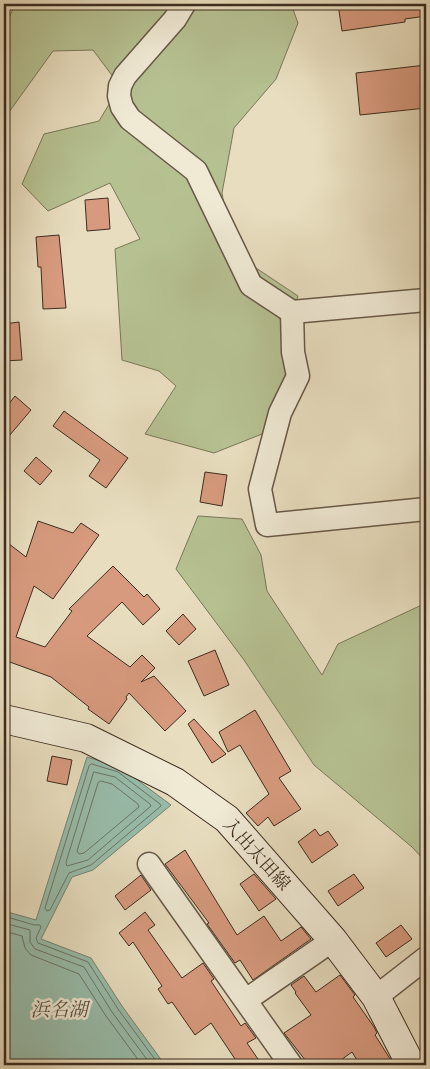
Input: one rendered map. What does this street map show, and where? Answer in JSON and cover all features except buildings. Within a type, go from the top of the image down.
[{"type":"main road","name":"入出太田線","points":[[4,719],[86,738],[175,782],[227,819],[333,940],[376,997],[411,1065]]},
{"type":"street","points":[[184,4],[175,19],[125,76],[120,86],[119,96],[122,107],[130,119],[196,171],[252,285],[292,312],[426,300]]},
{"type":"street","points":[[292,312],[294,352],[298,376],[280,413],[260,489],[267,526],[426,509]]},
{"type":"street","points":[[149,864],[292,1065]]},
{"type":"street","points":[[246,1000],[333,940]]},
{"type":"street","points":[[376,997],[426,958]]},
{"type":"shaded area","points":[[32,4],[291,4],[298,23],[276,79],[234,128],[222,193],[230,241],[250,264],[298,296],[285,340],[288,378],[262,434],[214,453],[145,434],[176,386],[159,371],[122,360],[115,249],[140,239],[110,183],[48,211],[22,184],[44,134],[99,121],[120,86],[93,50],[53,51],[4,119],[4,28],[13,9]]},
{"type":"shaded area","points":[[198,516],[242,519],[261,555],[267,591],[322,675],[338,644],[426,603],[426,862],[412,847],[314,765],[244,660],[176,569]]},
{"type":"water","name":"浜名湖","points":[[87,757],[120,767],[171,805],[93,870],[72,877],[41,939],[91,958],[122,1006],[165,1065],[4,1065],[4,911],[36,920]]}]
